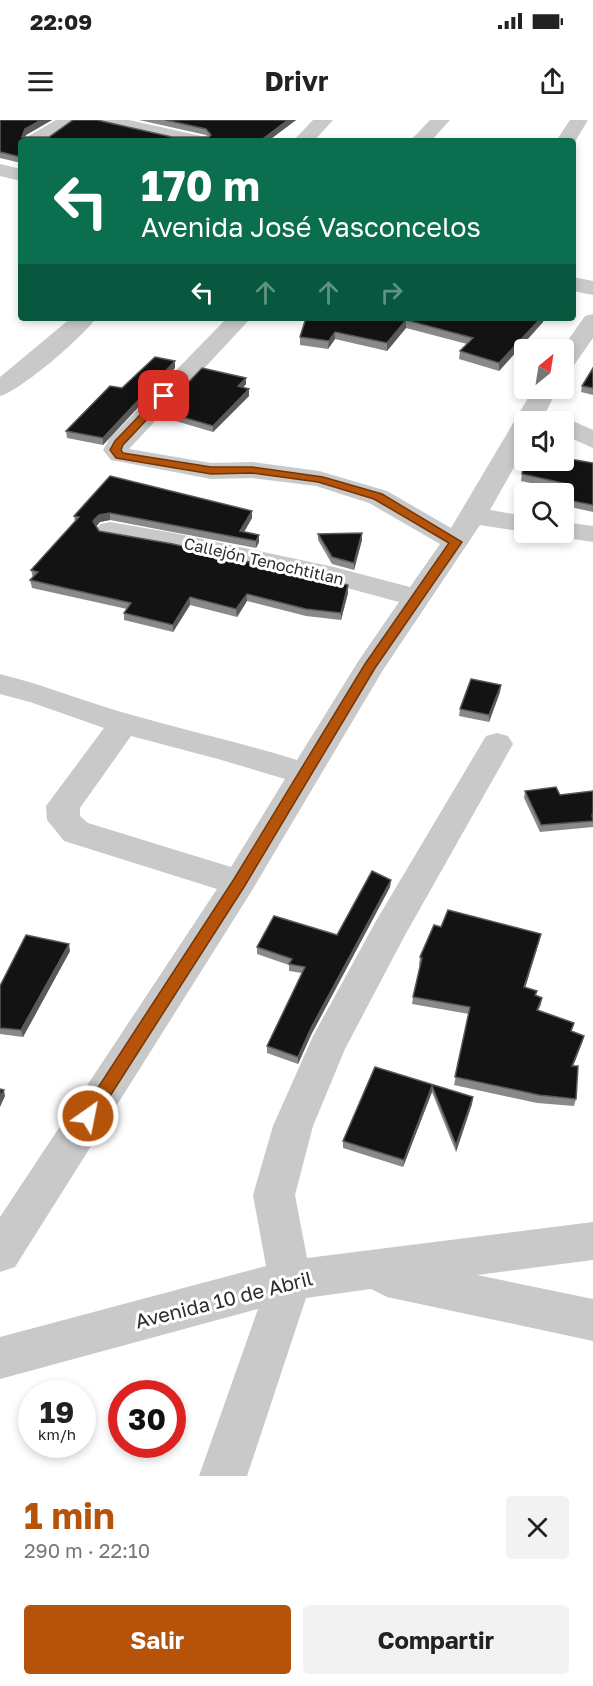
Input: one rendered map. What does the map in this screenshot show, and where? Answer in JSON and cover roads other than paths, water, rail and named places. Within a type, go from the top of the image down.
[{"type":"street","points":[[39,138],[70,120]]},
{"type":"street","points":[[103,120],[183,138]]},
{"type":"street","points":[[306,138],[324,120]]},
{"type":"street","points":[[423,138],[441,120]]},
{"type":"street","points":[[568,138],[579,120]]},
{"type":"street","points":[[0,170],[18,175]]},
{"type":"street","points":[[576,285],[593,288]]},
{"type":"street","points":[[0,389],[32,365],[82,321]]},
{"type":"street","points":[[237,321],[118,443],[116,450],[120,455],[211,471],[252,470],[319,479],[378,497],[465,529],[514,525]]},
{"type":"street","points":[[574,349],[593,321]]},
{"type":"street","points":[[574,430],[593,440]]},
{"type":"street","points":[[0,1253],[239,883],[370,667],[465,529],[514,445]]},
{"type":"street","name":"Callejón Tenochtitlan","points":[[110,530],[174,541],[252,560],[334,576],[417,598]]},
{"type":"street","points":[[574,531],[593,534]]},
{"type":"street","points":[[0,684],[39,694],[124,724],[225,749],[305,774]]},
{"type":"street","points":[[124,724],[63,806],[64,820],[76,832],[239,883]]},
{"type":"street","points":[[223,1476],[290,1280],[274,1195],[293,1126],[327,1047],[383,941],[497,744]]},
{"type":"street","name":"Avenida 10 de Abril","points":[[0,1358],[290,1280],[593,1241]]},
{"type":"street","points":[[362,1272],[593,1320]]}]
